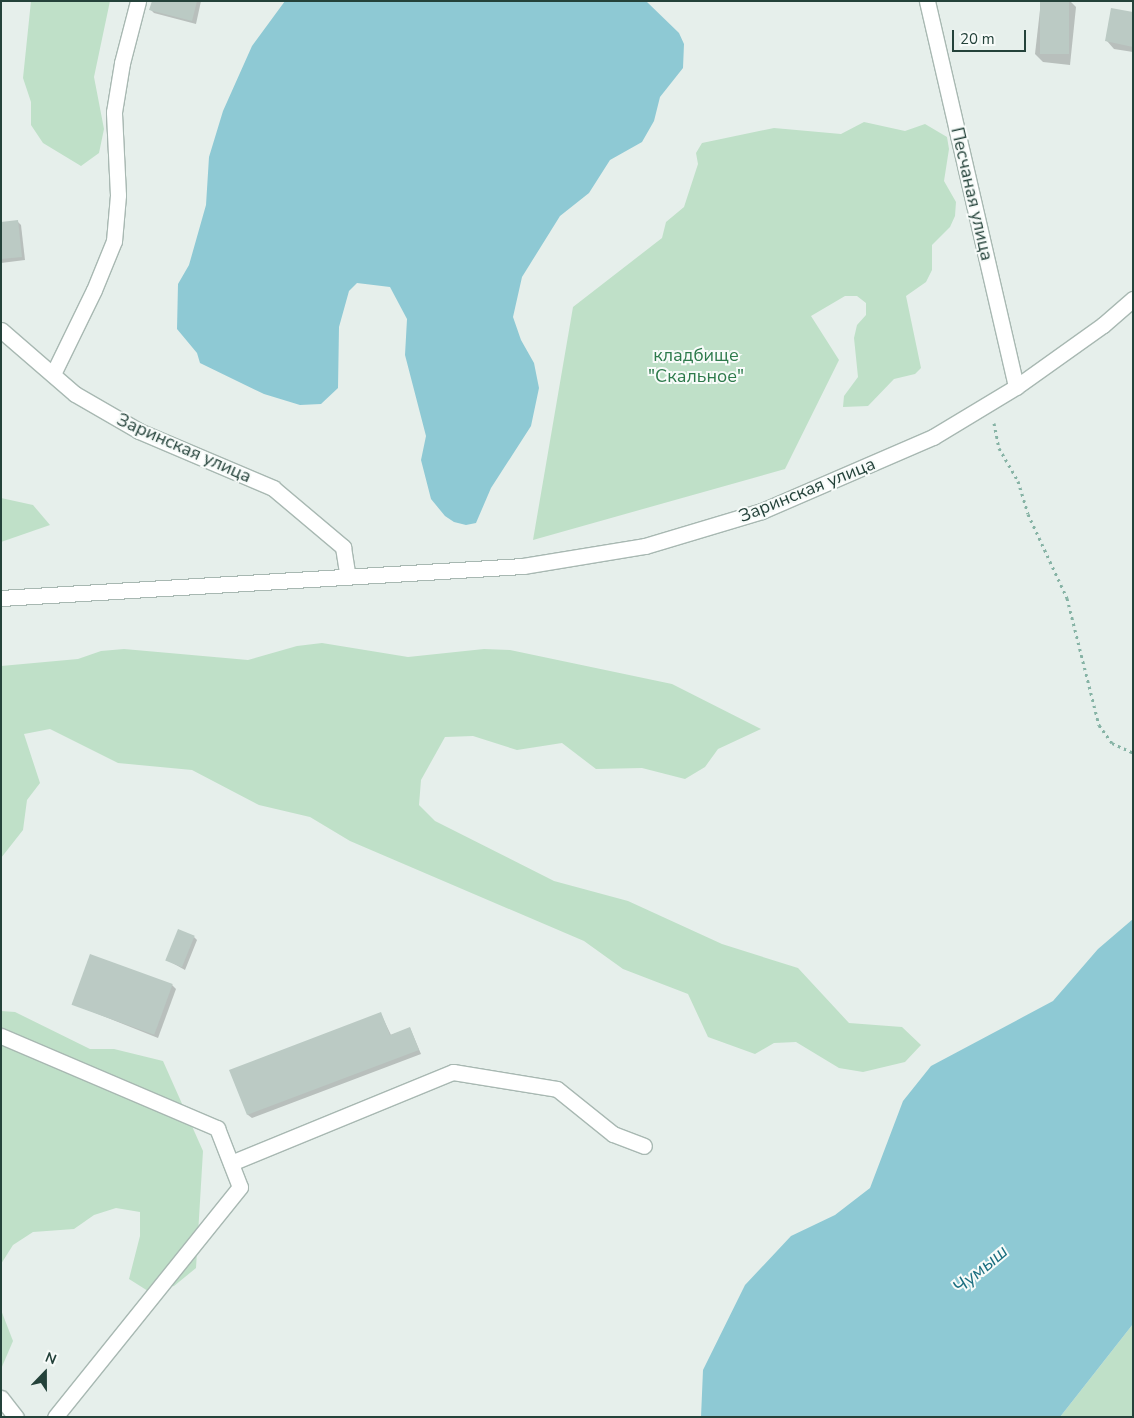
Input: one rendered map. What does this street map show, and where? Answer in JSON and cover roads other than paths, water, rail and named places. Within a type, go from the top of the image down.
[{"type":"street","points":[[53,374],[114,241],[118,194],[114,112],[122,63],[138,1]]},
{"type":"street","name":"Песчаная улица","points":[[927,1],[1016,387]]},
{"type":"street","name":"Заринская улица","points":[[1,598],[523,566],[645,546],[762,511],[933,437],[1016,387],[1103,325],[1133,299]]},
{"type":"street","name":"Заринская улица","points":[[1,330],[75,394],[139,431],[273,488],[342,547],[348,577]]},
{"type":"street","points":[[1,1036],[217,1128],[240,1186],[56,1417]]},
{"type":"street","points":[[231,1163],[453,1072],[557,1088],[612,1134],[644,1146]]},
{"type":"street","points":[[1,1398],[16,1417]]},
{"type":"water","points":[[285,1],[646,1],[679,33],[684,44],[683,68],[660,97],[654,121],[642,142],[610,160],[589,193],[560,216],[522,277],[513,317],[521,340],[534,363],[539,388],[531,426],[491,488],[476,523],[466,525],[454,522],[445,516],[431,499],[421,460],[426,436],[405,355],[407,319],[390,287],[357,283],[349,291],[339,327],[338,388],[321,404],[300,405],[264,394],[200,363],[197,353],[177,329],[178,284],[189,265],[206,205],[209,157],[223,111],[252,46]]},
{"type":"water","name":"Чумыш","points":[[1133,919],[1133,1324],[1060,1417],[701,1417],[703,1370],[745,1285],[791,1236],[835,1215],[870,1188],[903,1101],[931,1066],[1053,1001],[1098,949]]},
{"type":"park label","name":"кладбище \"Скальное\"","points":[[696,366]]}]
